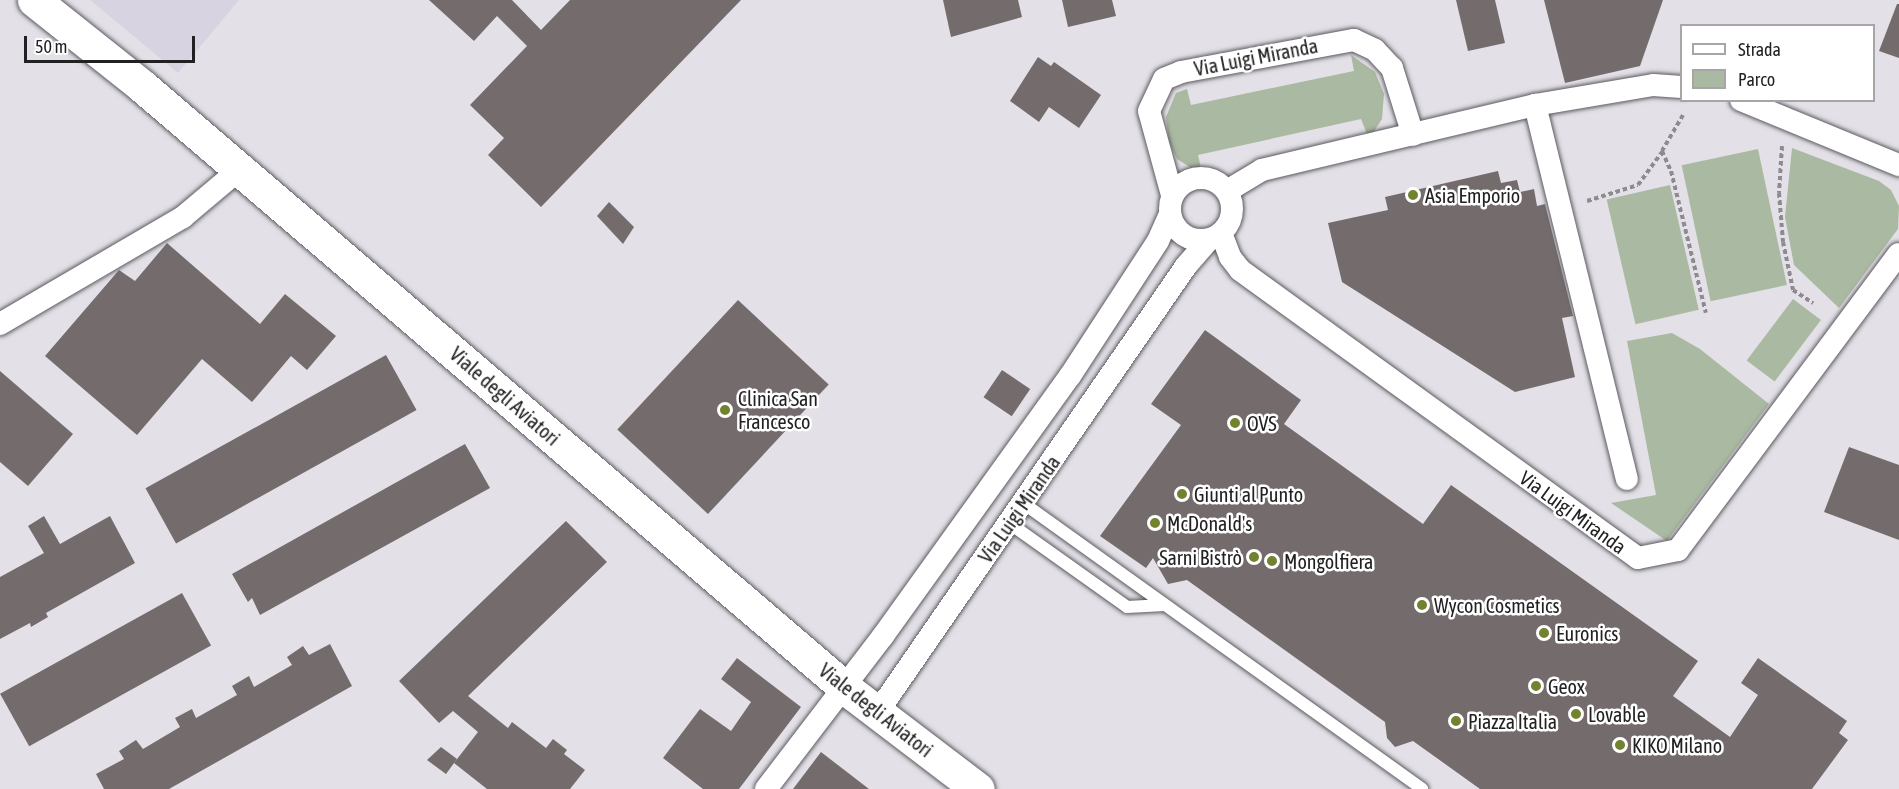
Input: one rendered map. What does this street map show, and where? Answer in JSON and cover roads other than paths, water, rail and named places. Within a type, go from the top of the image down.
[{"type":"main road","name":"Viale degli Aviatori","points":[[34,0],[76,30],[240,169],[844,687],[978,789]]},
{"type":"street","name":"Via Luigi Miranda","points":[[766,789],[994,483],[1128,285],[1171,205],[1149,111],[1164,79],[1181,72],[1354,40],[1375,50],[1392,68],[1413,135]]},
{"type":"street","points":[[1227,191],[1262,170],[1535,105],[1653,85],[1680,87]]},
{"type":"street","points":[[1746,102],[1899,165]]},
{"type":"street","points":[[1535,105],[1627,479]]},
{"type":"street","points":[[0,324],[183,217],[240,169]]},
{"type":"street","points":[[1200,178],[1219,184],[1227,191],[1232,209],[1215,236],[1188,238],[1179,232],[1171,205],[1180,186],[1200,178]]},
{"type":"street","name":"Via Luigi Miranda","points":[[877,713],[1160,305],[1215,236],[1240,270],[1638,558],[1678,550],[1899,254]]},
{"type":"street","points":[[1128,285],[1160,305]]},
{"type":"street","points":[[994,483],[1023,503]]},
{"type":"lane","points":[[1023,503],[1422,789]]},
{"type":"lane","points":[[1009,523],[1127,607],[1165,605]]},
{"type":"place","name":"Asia Emporio","points":[[1413,195]]},
{"type":"place","name":"Clinica San Francesco","points":[[725,410]]},
{"type":"place","name":"OVS","points":[[1235,423]]},
{"type":"place","name":"Giunti al Punto","points":[[1182,494]]},
{"type":"place","name":"McDonald's","points":[[1155,523]]},
{"type":"place","name":"Sarni Bistrò","points":[[1254,557]]},
{"type":"place","name":"Mongolfiera","points":[[1272,561]]},
{"type":"place","name":"Wycon Cosmetics","points":[[1422,605]]},
{"type":"place","name":"Euronics","points":[[1544,633]]},
{"type":"place","name":"Geox","points":[[1536,686]]},
{"type":"place","name":"Lovable","points":[[1576,714]]},
{"type":"place","name":"Piazza Italia","points":[[1456,721]]},
{"type":"place","name":"KIKO Milano","points":[[1620,745]]}]
